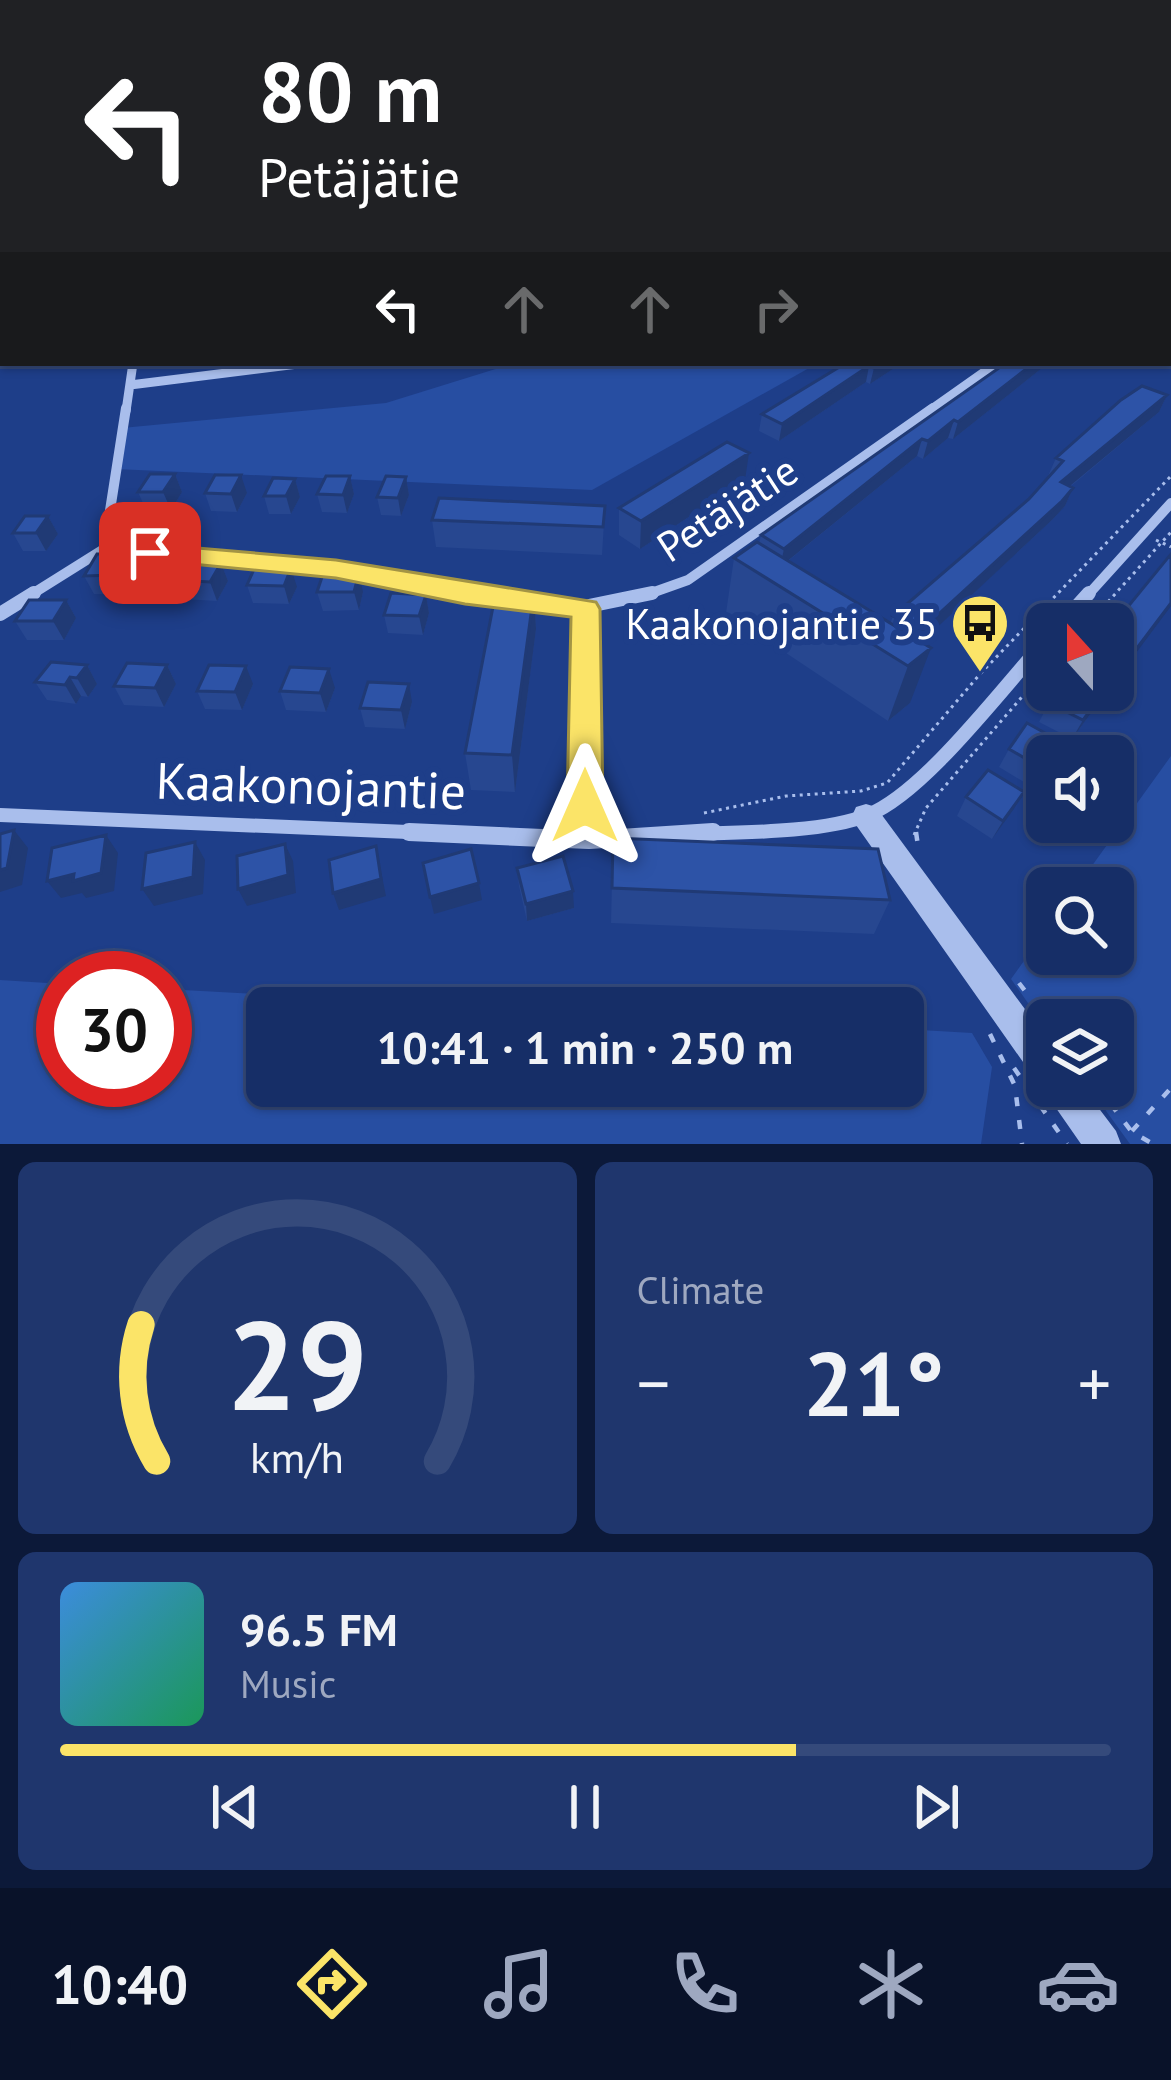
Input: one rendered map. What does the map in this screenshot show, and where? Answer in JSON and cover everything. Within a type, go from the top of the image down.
[{"type":"street","points":[[0,614],[104,549],[133,366]]},
{"type":"street","points":[[130,385],[282,366]]},
{"type":"street","name":"Petäjätie","points":[[104,549],[336,569],[465,594],[586,609],[640,598],[688,580],[993,366]]},
{"type":"street","points":[[1080,603],[1171,503]]},
{"type":"street","points":[[586,609],[589,840]]},
{"type":"street","name":"Kaakonojantie","points":[[0,814],[589,840],[799,827],[866,817],[904,795],[1026,662]]},
{"type":"street","points":[[866,817],[1026,1038]]},
{"type":"street","points":[[1084,1107],[1118,1138]]},
{"type":"path","points":[[690,816],[786,796],[861,791],[887,783],[980,674],[1171,476]]},
{"type":"path","points":[[1107,603],[1171,532]]},
{"type":"path","points":[[926,808],[1026,692]]},
{"type":"path","points":[[982,1022],[1066,1144]]},
{"type":"path","points":[[1009,1062],[1022,1102],[1022,1144]]},
{"type":"path","points":[[1115,1144],[1171,1088]]},
{"type":"path","points":[[1105,1107],[1118,1138]]},
{"type":"path","points":[[1118,1138],[1153,1144]]},
{"type":"shaded area","points":[[505,366],[813,366],[592,490],[115,469],[122,428],[386,403]]},
{"type":"shaded area","points":[[1171,756],[1171,1144],[1130,1144],[1103,1107],[1134,1107],[1134,999],[1026,1000],[1011,979],[1026,958],[1026,975],[1134,975],[1134,867],[1091,867],[1108,843],[1134,843],[1134,807]]},
{"type":"shaded area","points":[[0,980],[36,982],[36,1107],[192,1107],[192,990],[246,993],[246,1107],[924,1107],[924,1030],[972,1033],[992,1067],[981,1144],[0,1144]]},
{"type":"building","points":[[841,366],[869,366],[782,424],[762,414]]},
{"type":"building","points":[[1002,366],[1030,366],[958,422],[954,420],[928,441],[922,439],[784,549],[761,535]]},
{"type":"building","points":[[1142,386],[1167,395],[1061,482],[1073,488],[1062,501],[920,631],[893,616],[1029,499],[1063,461],[1056,458]]},
{"type":"building","points":[[727,442],[749,453],[641,521],[619,508]]},
{"type":"building","points":[[150,474],[175,474],[163,492],[138,492]]},
{"type":"building","points":[[215,475],[241,475],[231,494],[205,493]]},
{"type":"building","points":[[326,476],[350,476],[343,495],[317,494]]},
{"type":"building","points":[[386,476],[406,477],[398,498],[377,497]]},
{"type":"building","points":[[273,478],[295,479],[286,496],[264,496]]},
{"type":"building","points":[[439,498],[605,506],[603,527],[432,520]]},
{"type":"building","points":[[25,516],[48,516],[36,533],[13,533]]},
{"type":"building","points":[[757,542],[931,648],[908,666],[734,558]]},
{"type":"building","points":[[97,554],[128,554],[116,575],[84,576]]},
{"type":"building","points":[[1171,554],[1171,603],[1134,652],[1131,603]]},
{"type":"building","points":[[187,561],[221,563],[210,582],[175,580]]},
{"type":"building","points":[[255,567],[291,568],[284,586],[247,585]]},
{"type":"building","points":[[359,573],[354,592],[317,592],[323,574]]},
{"type":"building","points":[[496,591],[534,592],[512,755],[465,753]]},
{"type":"building","points":[[391,593],[426,595],[419,616],[384,615]]},
{"type":"building","points":[[29,600],[66,600],[53,621],[15,621]]},
{"type":"building","points":[[51,662],[87,665],[65,685],[35,682]]},
{"type":"building","points":[[127,663],[167,665],[155,688],[114,686]]},
{"type":"building","points":[[209,665],[246,666],[235,692],[197,691]]},
{"type":"building","points":[[290,667],[329,669],[320,693],[280,691]]},
{"type":"building","points":[[368,682],[409,684],[401,710],[360,708]]},
{"type":"building","points":[[1065,711],[1090,711],[1083,720]]},
{"type":"building","points":[[1027,723],[1049,735],[1026,735],[1026,759],[1009,749]]},
{"type":"building","points":[[988,770],[1024,792],[1003,821],[966,797]]},
{"type":"building","points":[[14,830],[7,868],[0,870],[0,834]]},
{"type":"building","points":[[106,835],[101,873],[73,881],[74,874],[47,881],[52,848]]},
{"type":"building","points":[[613,838],[878,849],[890,900],[612,888]]},
{"type":"building","points":[[195,842],[193,877],[142,889],[146,853]]},
{"type":"building","points":[[285,844],[288,875],[238,889],[237,856]]},
{"type":"building","points":[[376,846],[381,879],[333,893],[329,860]]},
{"type":"building","points":[[471,849],[479,883],[430,897],[423,863]]},
{"type":"building","points":[[563,856],[573,891],[526,904],[517,868]]},
{"type":"place","name":"Kaakonojantie 35","points":[[980,674]]},
{"type":"route","points":[[150,553],[336,569],[465,594],[586,609],[585,806]]}]
